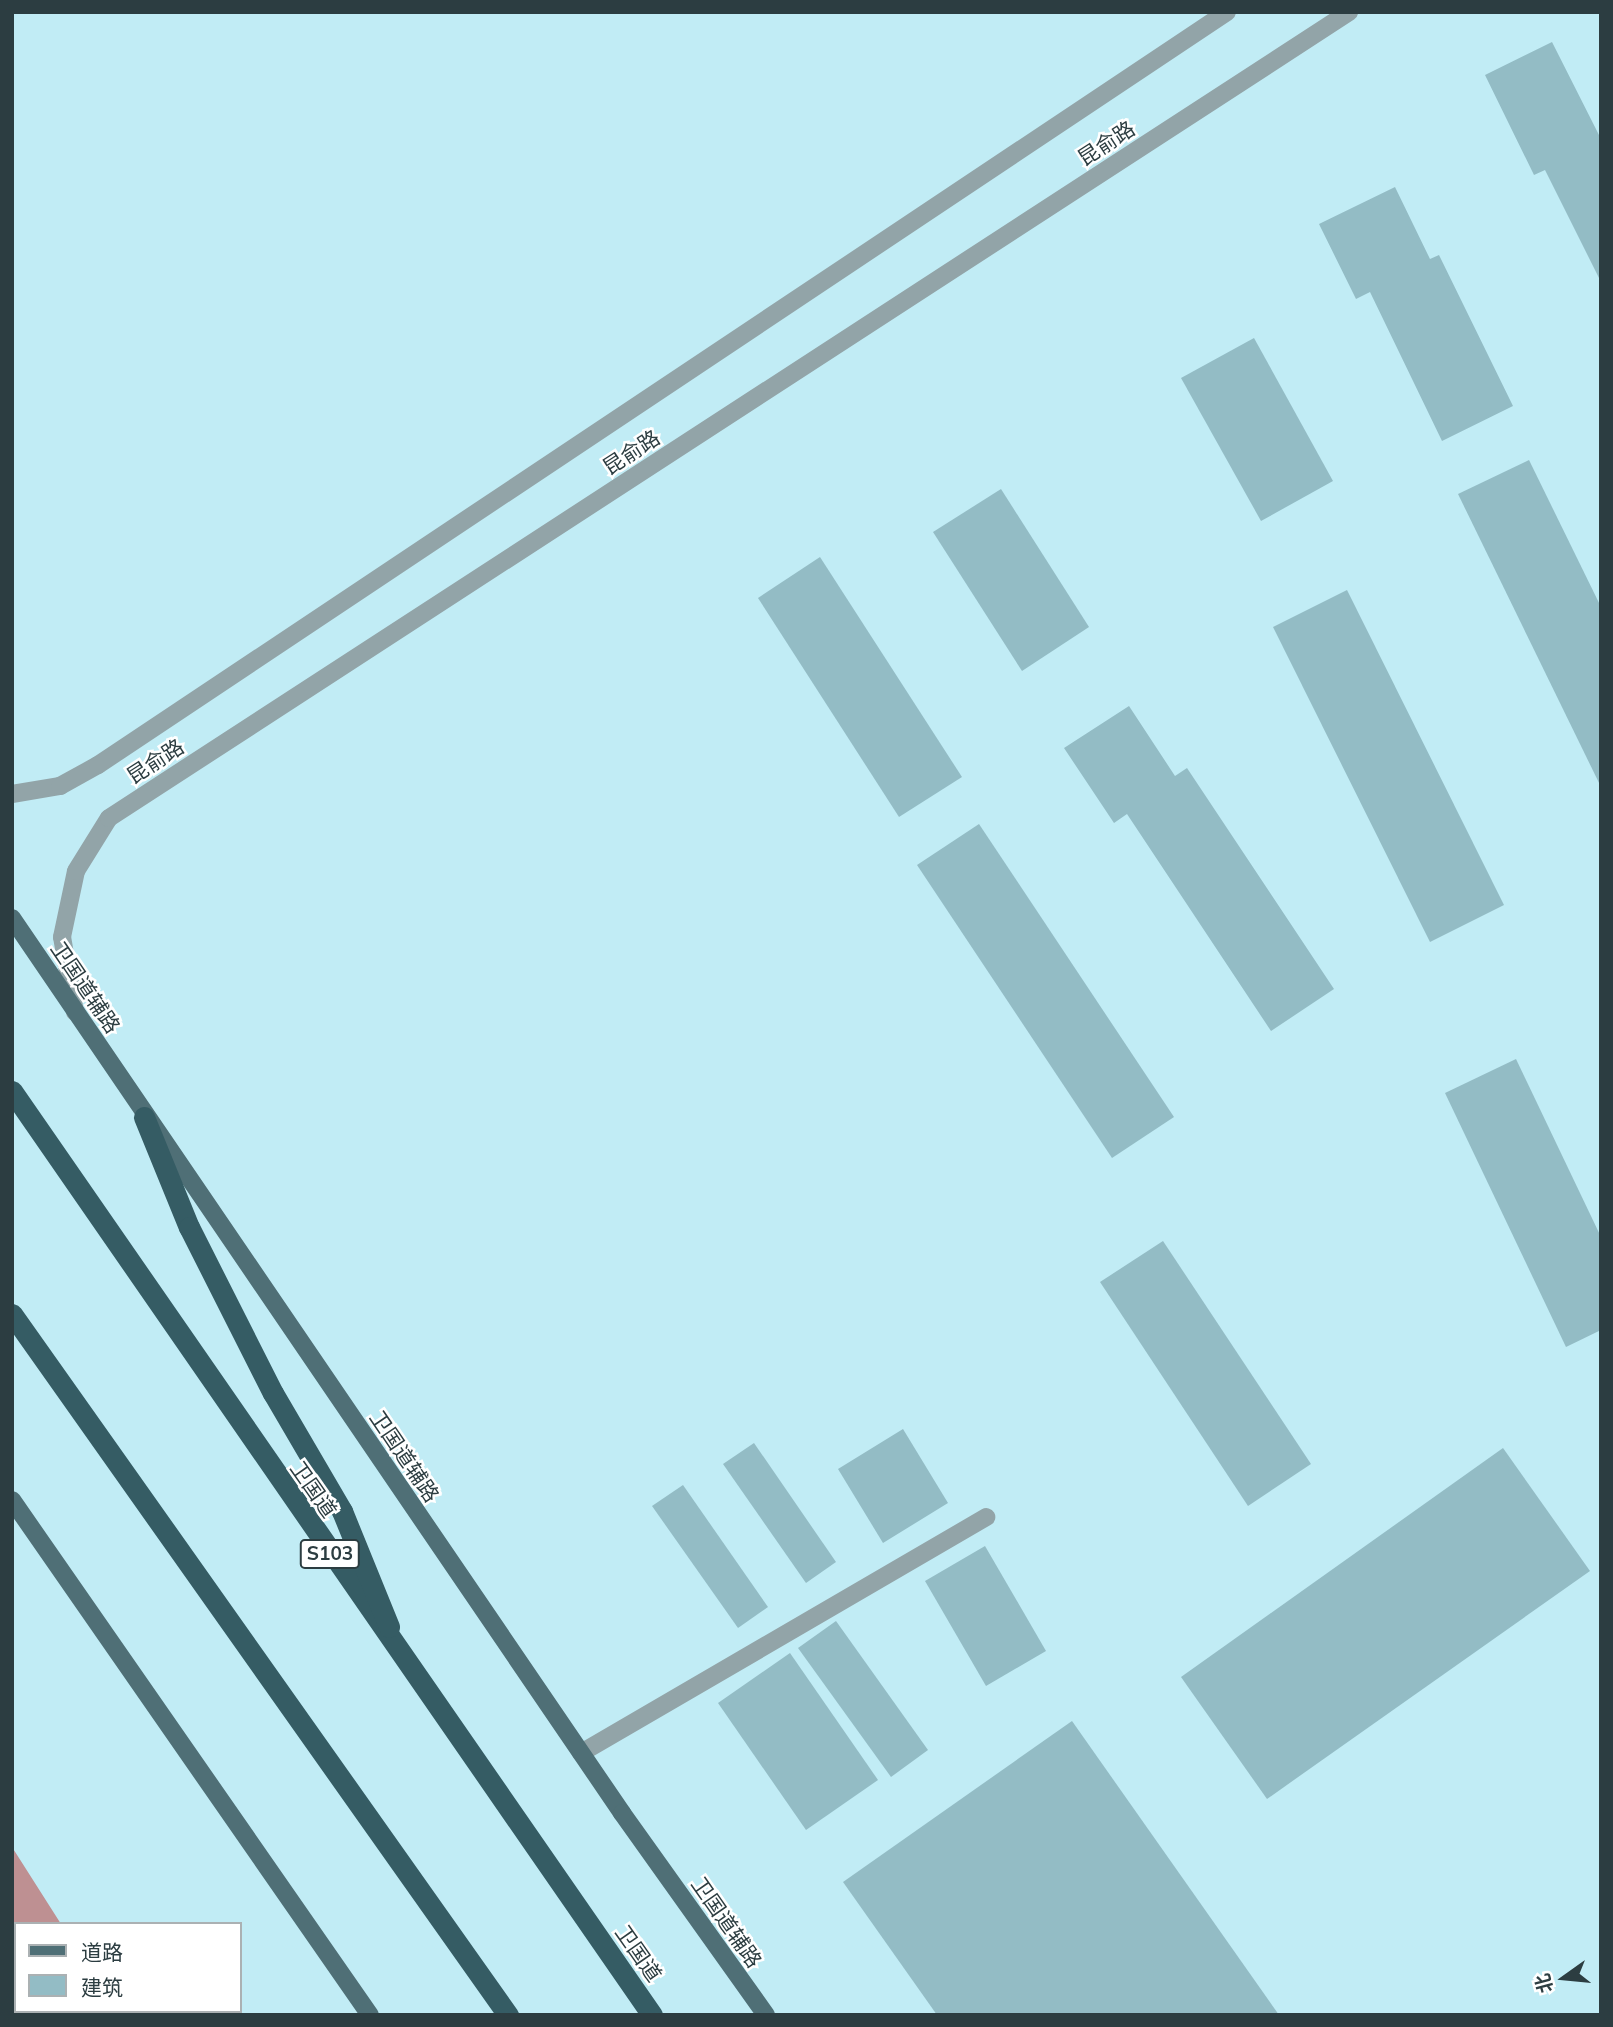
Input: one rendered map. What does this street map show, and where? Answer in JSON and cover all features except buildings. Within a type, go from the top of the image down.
[{"type":"highway","name":"卫国道","points":[[12,1091],[652,2015]]},
{"type":"highway","points":[[144,1117],[195,1239],[273,1393],[342,1511],[372,1576],[396,1649]]},
{"type":"highway","points":[[12,1314],[508,2015]]},
{"type":"main road","name":"卫国道辅路","points":[[12,918],[144,1117],[581,1753],[766,2015]]},
{"type":"main road","points":[[12,1500],[370,2015]]},
{"type":"street","name":"昆俞路","points":[[12,794],[60,786],[98,765],[1227,12]]},
{"type":"street","name":"昆俞路","points":[[75,1012],[62,937],[76,871],[109,818],[1349,12]]},
{"type":"street","points":[[581,1753],[756,1647],[986,1517]]},
{"type":"shaded area","points":[[12,1847],[60,1922],[14,1922],[14,2013],[118,2015],[12,2015]]}]
